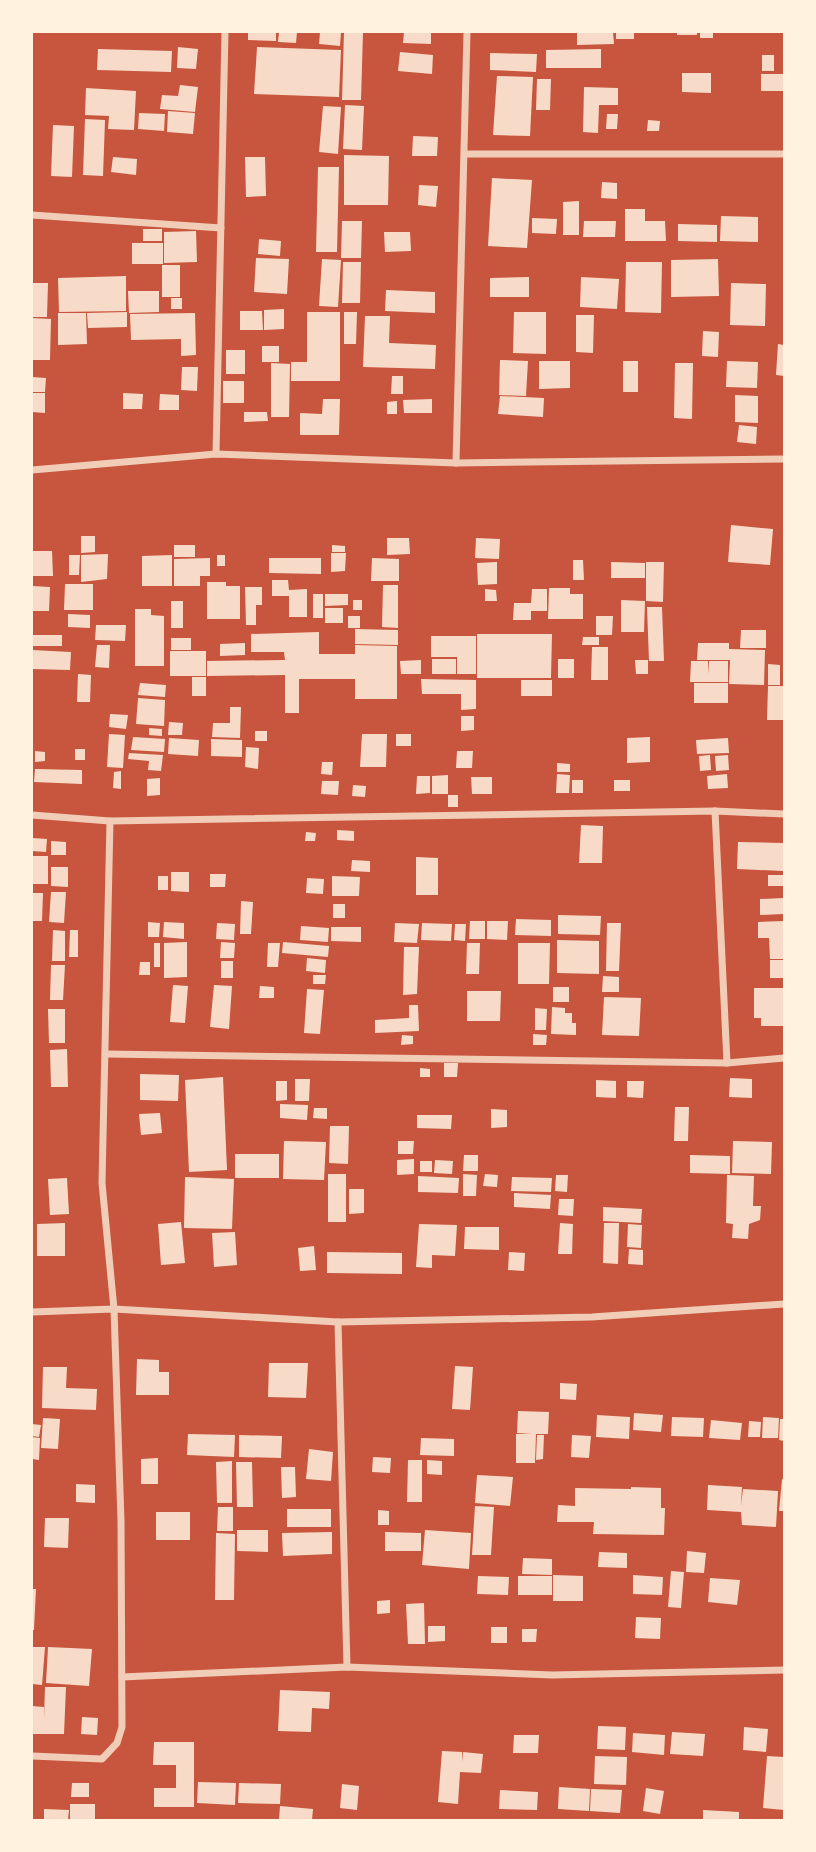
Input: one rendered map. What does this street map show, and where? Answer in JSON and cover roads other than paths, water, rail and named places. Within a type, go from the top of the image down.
[{"type":"street","points":[[216,454],[225,32]]},
{"type":"street","points":[[456,463],[466,154],[467,32]]},
{"type":"street","points":[[466,154],[785,154]]},
{"type":"street","points":[[32,215],[220,228]]},
{"type":"street","points":[[32,470],[216,454],[456,463],[785,459]]},
{"type":"street","points":[[32,815],[110,821],[715,811],[785,814]]},
{"type":"street","points":[[715,811],[727,1063]]},
{"type":"street","points":[[32,1756],[102,1759],[117,1743],[122,1727],[121,1521],[114,1309],[102,1183],[110,821]]},
{"type":"street","points":[[106,1054],[727,1063],[785,1059]]},
{"type":"street","points":[[32,1312],[114,1309],[338,1322],[592,1317],[785,1304]]},
{"type":"street","points":[[338,1322],[347,1667]]},
{"type":"street","points":[[122,1677],[347,1667],[552,1675],[785,1670]]}]
